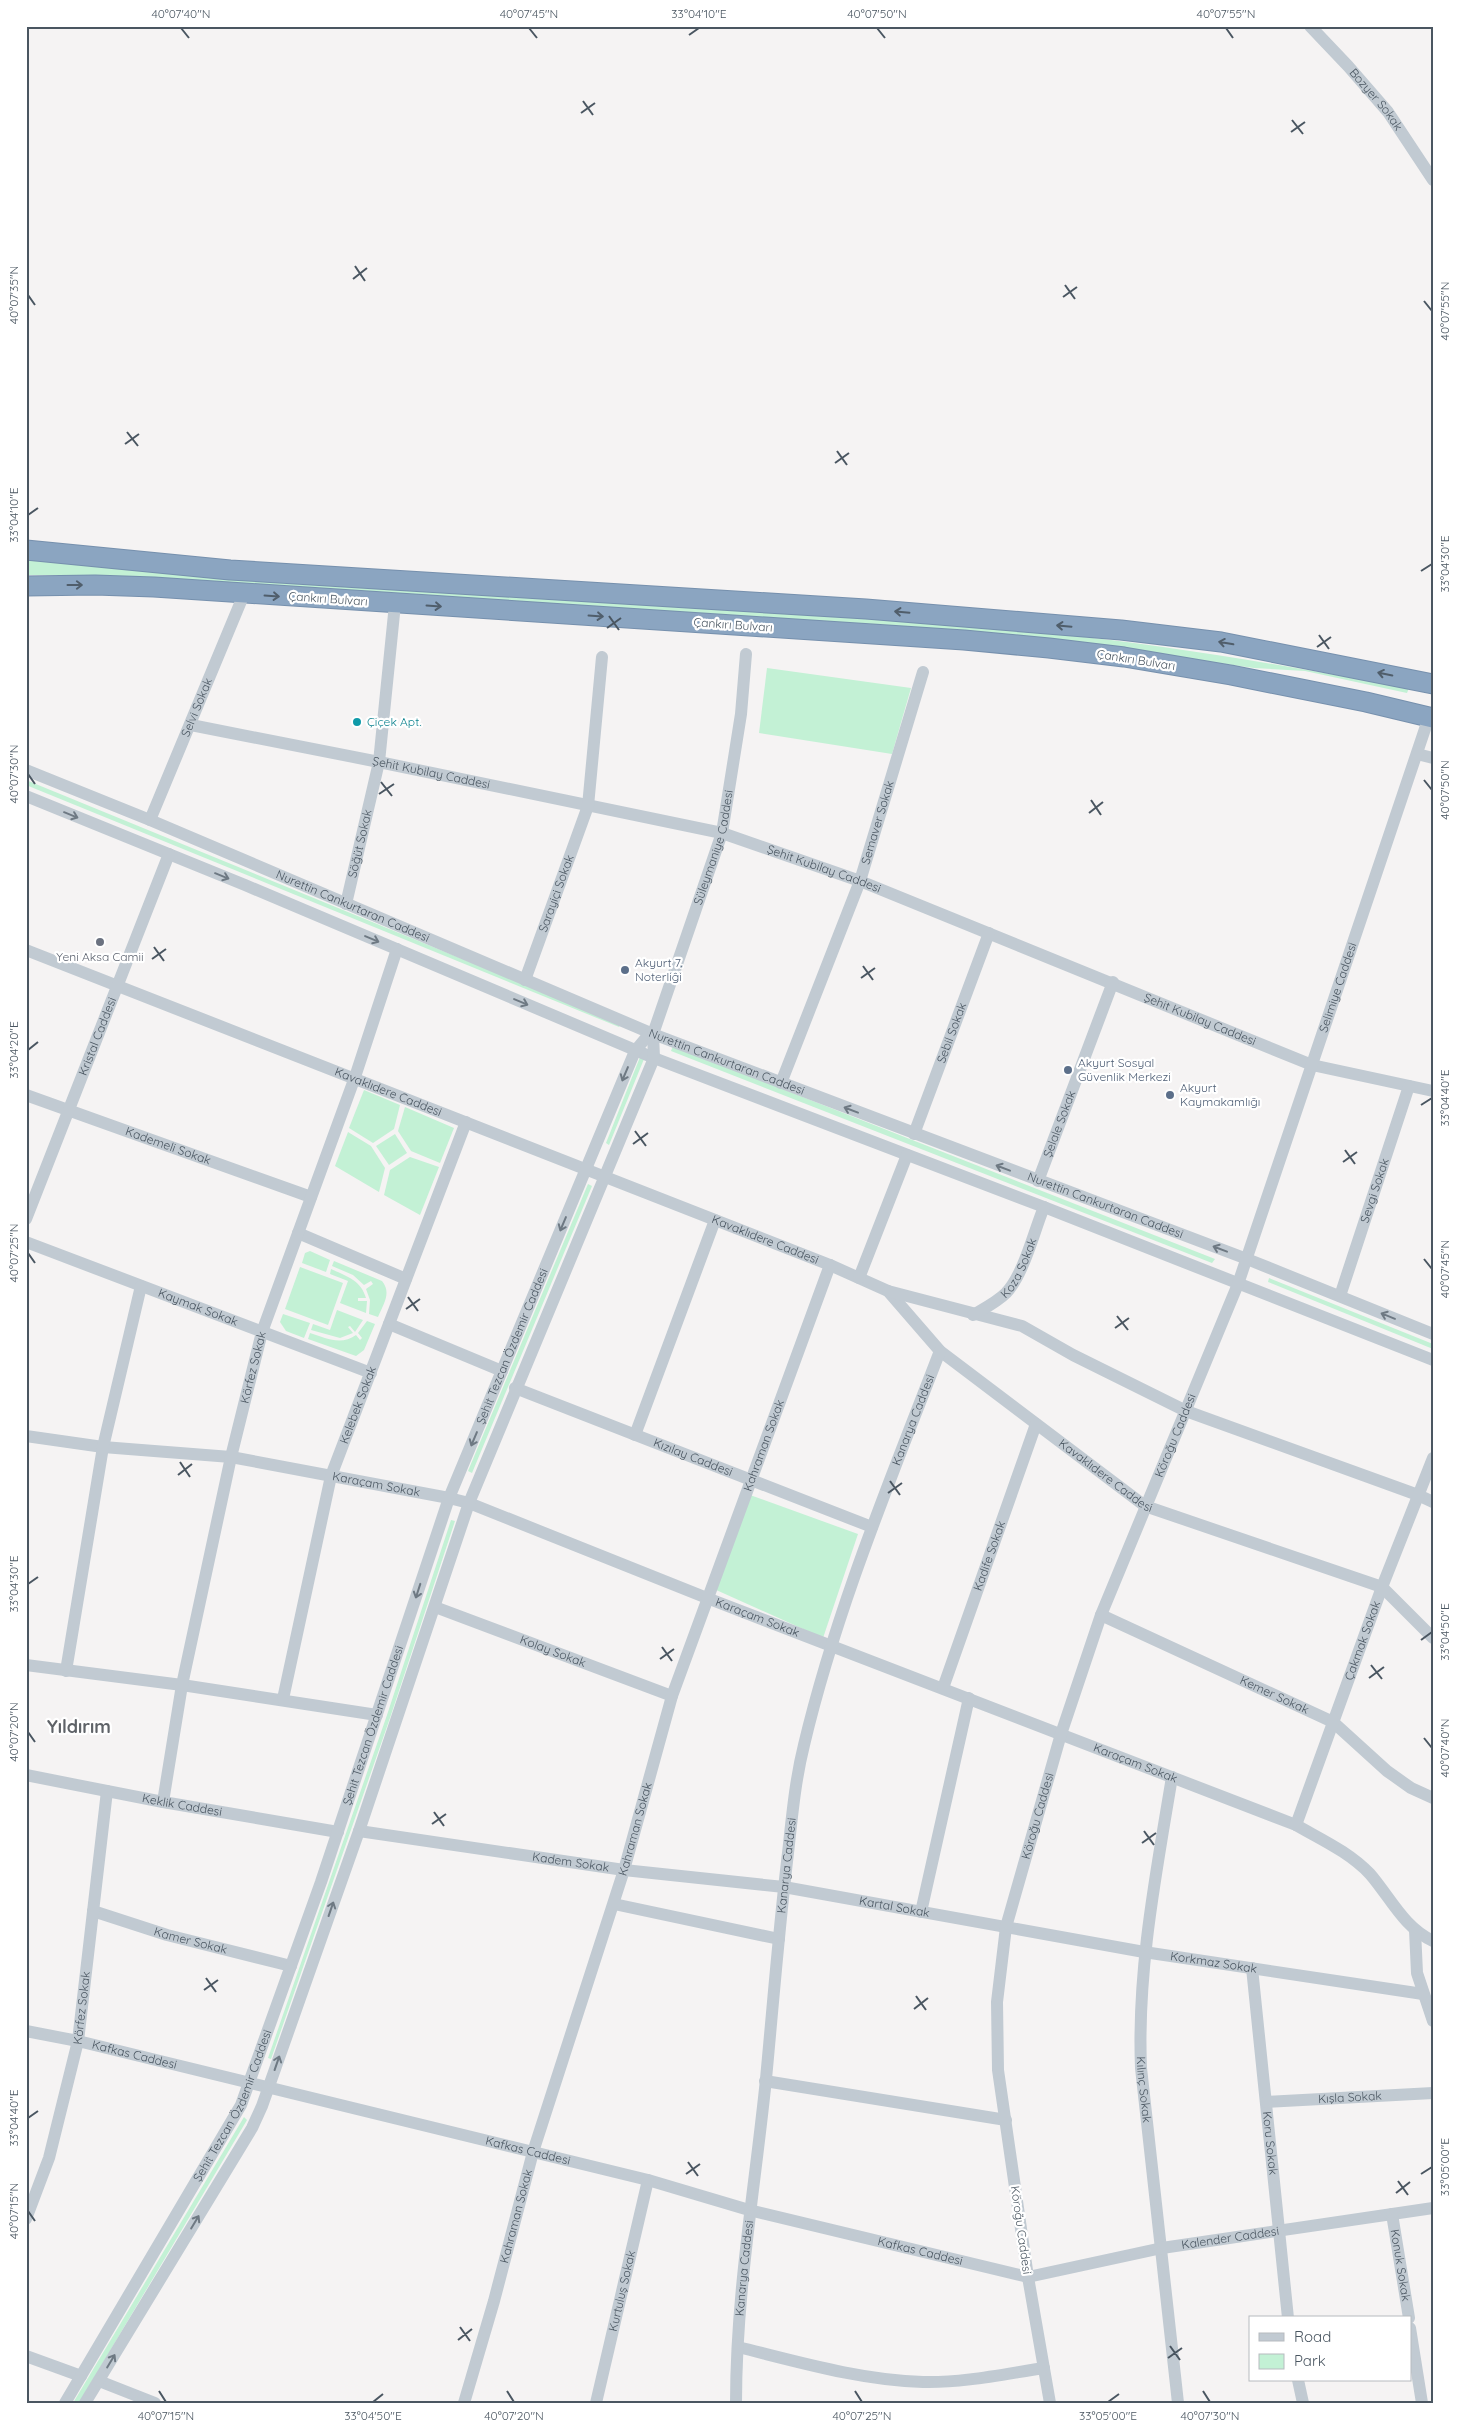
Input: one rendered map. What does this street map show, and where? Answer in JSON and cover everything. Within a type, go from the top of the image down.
[{"type":"highway","name":"Çankırı Bulvarı","points":[[26,550],[230,570],[866,609],[1121,630],[1221,642],[1433,684]]},
{"type":"highway","name":"Çankırı Bulvarı","points":[[26,586],[95,584],[945,639],[1049,648],[1124,657],[1230,675],[1366,702],[1431,718]]},
{"type":"street","name":"Bozyer Sokak","points":[[1310,26],[1388,112],[1433,180]]},
{"type":"street","name":"Selvi Sokak","points":[[150,820],[244,594]]},
{"type":"street","name":"Söğüt Sokak","points":[[346,904],[379,762],[395,604]]},
{"type":"street","name":"Süleymaniye Caddesi","points":[[651,1033],[722,833],[741,714],[746,654]]},
{"type":"street","name":"Sarayiçi Sokak","points":[[525,980],[588,806],[602,657]]},
{"type":"street","name":"Semaver Sokak","points":[[781,1083],[860,881],[923,672]]},
{"type":"street","name":"Selimiye Caddesi","points":[[1247,1259],[1416,754],[1431,718]]},
{"type":"street","name":"Şehit Kubilay Caddesi","points":[[191,725],[722,833],[860,881],[1312,1065],[1433,1091]]},
{"type":"street","points":[[1416,754],[1433,758]]},
{"type":"street","name":"Nurettin Cankurtaran Caddesi","points":[[26,770],[150,820],[651,1033],[1247,1259],[1433,1334]]},
{"type":"street","name":"Nurettin Cankurtaran Caddesi","points":[[26,796],[396,949],[635,1051],[1044,1207],[1433,1360]]},
{"type":"street","name":"Kristal Caddesi","points":[[26,1219],[169,854]]},
{"type":"street","name":"Sebil Sokak","points":[[914,1134],[989,933]]},
{"type":"street","name":"Körfez Sokak","points":[[163,1802],[182,1685],[231,1457],[262,1332],[355,1077],[396,949]]},
{"type":"street","name":"Kavaklıdere Caddesi","points":[[26,950],[355,1077],[603,1177],[830,1265],[888,1291],[940,1351],[1145,1506],[1382,1587],[1433,1638]]},
{"type":"street","name":"Şelale Sokak","points":[[1038,1181],[1112,982]]},
{"type":"street","name":"Şehit Tezcan Özdemir Caddesi","points":[[65,2403],[233,2121],[250,2083],[338,1832],[449,1498],[635,1051],[651,1033]]},
{"type":"street","name":"Şehit Tezcan Özdemir Caddesi","points":[[85,2403],[252,2128],[359,1831],[469,1503],[515,1388],[654,1058],[651,1033]]},
{"type":"street","name":"Sevgi Sokak","points":[[1340,1296],[1409,1086]]},
{"type":"street","name":"Kademeli Sokak","points":[[26,1095],[311,1197]]},
{"type":"street","name":"Kelebek Sokak","points":[[283,1699],[331,1476],[466,1122]]},
{"type":"street","points":[[859,1278],[907,1155]]},
{"type":"street","name":"Koza Sokak","points":[[974,1315],[999,1300],[1008,1291],[1019,1271],[1044,1207]]},
{"type":"street","points":[[634,1435],[715,1220]]},
{"type":"street","points":[[298,1233],[406,1279]]},
{"type":"street","name":"Kaymak Sokak","points":[[26,1242],[370,1373]]},
{"type":"street","name":"Köroğu Caddesi","points":[[1050,2403],[1028,2278],[998,2070],[997,2002],[1006,1927],[1061,1734],[1101,1615],[1247,1259]]},
{"type":"street","name":"Kahraman Sokak","points":[[464,2403],[494,2301],[533,2152],[614,1904],[672,1696],[830,1265]]},
{"type":"street","points":[[66,1671],[103,1447],[141,1286]]},
{"type":"street","points":[[888,1291],[1022,1326],[1074,1355],[1186,1410],[1433,1502]]},
{"type":"street","points":[[389,1324],[502,1371]]},
{"type":"street","name":"Kanarya Caddesi","points":[[736,2403],[738,2347],[749,2210],[765,2082],[795,1790],[803,1749],[832,1646],[872,1527],[940,1351]]},
{"type":"street","name":"Kızılay Caddesi","points":[[515,1388],[872,1527]]},
{"type":"street","name":"Kadife Sokak","points":[[943,1688],[1036,1424]]},
{"type":"street","name":"Karaçam Sokak","points":[[26,1436],[103,1447],[231,1457],[469,1503],[707,1598],[1296,1825],[1345,1852],[1370,1874],[1415,1930],[1433,1941]]},
{"type":"street","name":"Çakmak Sokak","points":[[1296,1825],[1382,1587],[1433,1458]]},
{"type":"street","name":"Kolay Sokak","points":[[435,1607],[672,1696]]},
{"type":"street","name":"Kemer Sokak","points":[[1101,1615],[1333,1722],[1387,1771],[1411,1788],[1433,1798]]},
{"type":"street","points":[[26,1665],[283,1699],[377,1715]]},
{"type":"street","points":[[921,1912],[969,1698]]},
{"type":"street","name":"Keklik Caddesi","points":[[26,1775],[163,1802],[338,1832]]},
{"type":"street","name":"Kılınç Sokak","points":[[1172,1777],[1144,1952],[1139,2026],[1141,2068],[1178,2403]]},
{"type":"street","name":"Körfez Sokak","points":[[26,2220],[49,2158],[78,2041],[108,1791]]},
{"type":"street","name":"Kadem Sokak","points":[[359,1831],[624,1870],[784,1888]]},
{"type":"street","name":"Kartal Sokak","points":[[784,1888],[1006,1927]]},
{"type":"street","points":[[614,1904],[779,1939]]},
{"type":"street","name":"Kamer Sokak","points":[[93,1910],[168,1935],[291,1966]]},
{"type":"street","name":"Korkmaz Sokak","points":[[1006,1927],[1144,1952],[1423,1994]]},
{"type":"street","points":[[1415,1930],[1417,1973],[1433,2021]]},
{"type":"street","name":"Koru Sokak","points":[[1252,1968],[1288,2316]]},
{"type":"street","name":"Kafkas Caddesi","points":[[26,2031],[78,2041],[648,2180],[749,2210],[1028,2278]]},
{"type":"street","points":[[765,2082],[1006,2120]]},
{"type":"street","name":"Kışla Sokak","points":[[1266,2102],[1433,2093]]},
{"type":"street","name":"Kurtuluş Sokak","points":[[596,2403],[648,2180]]},
{"type":"street","name":"Kalender Caddesi","points":[[1028,2278],[1162,2248],[1433,2208]]},
{"type":"street","name":"Konuk Sokak","points":[[1392,2214],[1409,2316]]},
{"type":"street","points":[[1412,2340],[1422,2403]]},
{"type":"street","points":[[738,2347],[860,2377],[923,2382],[952,2381],[1044,2368]]},
{"type":"street","points":[[26,2356],[81,2376]]},
{"type":"street","points":[[98,2381],[155,2403]]},
{"type":"street","points":[[1298,2382],[1303,2403]]},
{"type":"green space","points":[[26,558],[284,582],[799,613],[1057,634],[1189,651],[1409,688],[1407,693],[1305,671],[1254,668],[1168,656],[103,575],[26,575]]},
{"type":"green space","points":[[767,668],[911,688],[892,754],[759,733]]},
{"type":"green space","points":[[26,780],[621,1024],[619,1027],[26,785]]},
{"type":"green space","points":[[673,1046],[1215,1259],[1212,1263],[671,1051]]},
{"type":"green space","points":[[640,1057],[644,1059],[609,1145],[606,1143]]},
{"type":"green space","points":[[364,1090],[400,1105],[394,1129],[373,1143],[349,1128]]},
{"type":"green space","points":[[405,1107],[454,1128],[440,1163],[411,1151],[398,1131]]},
{"type":"green space","points":[[348,1132],[371,1146],[385,1168],[379,1192],[335,1166]]},
{"type":"green space","points":[[395,1134],[407,1153],[389,1165],[376,1146]]},
{"type":"green space","points":[[410,1157],[439,1167],[420,1215],[384,1195],[390,1170]]},
{"type":"green space","points":[[588,1184],[592,1186],[472,1473],[468,1471]]},
{"type":"green space","points":[[310,1251],[330,1260],[326,1272],[302,1263],[305,1253]]},
{"type":"green space","points":[[334,1261],[382,1281],[385,1285],[386,1294],[378,1317],[369,1314],[370,1300],[366,1289],[373,1284],[371,1281],[364,1285],[353,1275],[332,1266]]},
{"type":"green space","points":[[300,1267],[343,1283],[328,1325],[285,1309]]},
{"type":"green space","points":[[331,1269],[352,1279],[361,1287],[366,1298],[358,1298],[358,1301],[367,1301],[366,1313],[340,1303],[348,1281],[330,1274]]},
{"type":"green space","points":[[1269,1278],[1433,1344],[1433,1349],[1268,1282]]},
{"type":"green space","points":[[337,1310],[363,1320],[355,1332],[350,1326],[348,1327],[353,1333],[340,1338],[311,1330],[313,1324],[330,1330]]},
{"type":"green space","points":[[283,1314],[310,1323],[304,1338],[286,1331],[280,1322]]},
{"type":"green space","points":[[367,1321],[375,1324],[364,1350],[356,1356],[308,1339],[310,1333],[339,1341],[356,1335],[360,1340],[362,1338],[358,1333]]},
{"type":"green space","points":[[750,1495],[858,1534],[823,1638],[714,1589]]},
{"type":"green space","points":[[451,1520],[455,1521],[390,1718],[271,2059],[268,2058],[387,1715]]},
{"type":"green space","points":[[244,2117],[247,2120],[79,2403],[73,2403]]},
{"type":"place","name":"Çiçek Apt.","points":[[357,722]]},
{"type":"place","name":"Yeni Aksa Camii","points":[[100,942]]},
{"type":"place","name":"Akyurt 7. Noterliği","points":[[625,970]]},
{"type":"place","name":"Akyurt Sosyal Güvenlik Merkezi","points":[[1068,1070]]},
{"type":"place","name":"Akyurt Kaymakamlığı","points":[[1170,1095]]},
{"type":"district","name":"Yıldırım","points":[[79,1727]]}]
